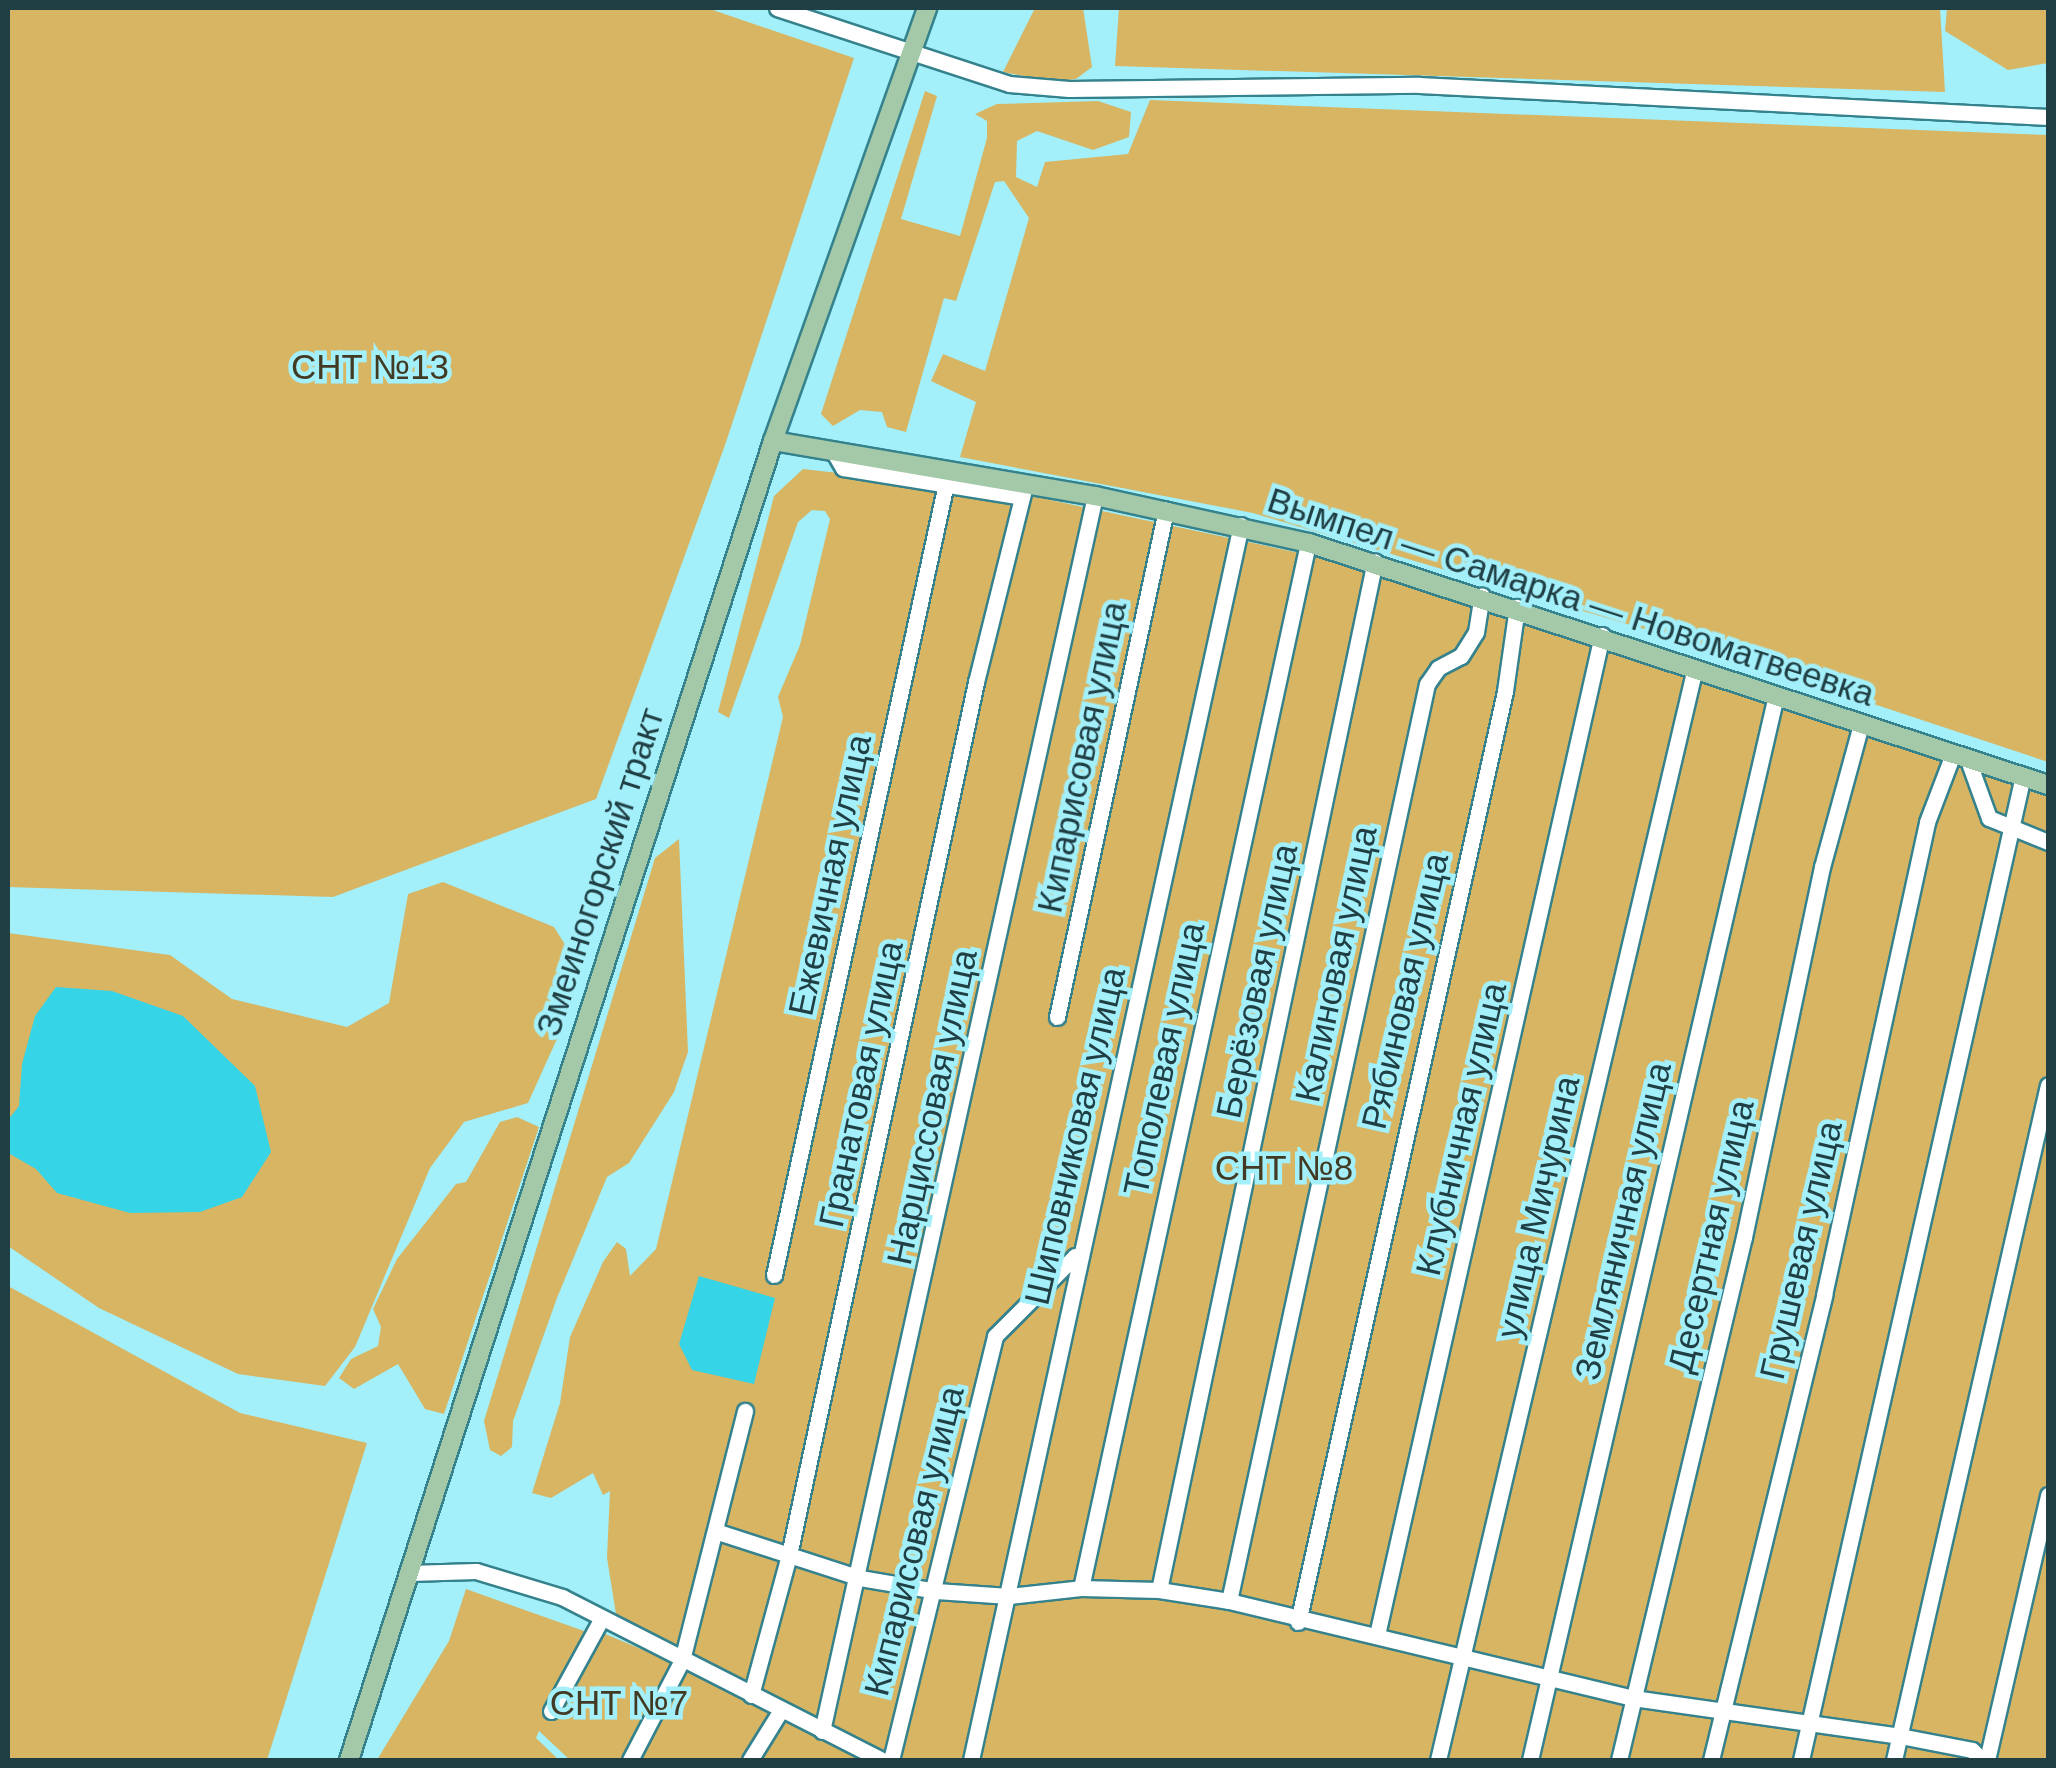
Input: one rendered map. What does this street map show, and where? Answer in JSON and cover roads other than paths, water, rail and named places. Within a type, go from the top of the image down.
[{"type":"main road","name":"Змеиногорский тракт","points":[[350,1760],[773,441],[926,8]]},
{"type":"main road","name":"Вымпел — Самарка — Новоматвеевка","points":[[773,441],[1024,491],[1095,496],[1308,542],[1482,595],[2048,785]]},
{"type":"street","points":[[776,8],[1009,84],[1069,89],[1419,85],[2048,116]]},
{"type":"street","points":[[836,456],[844,468],[945,488],[1024,491]]},
{"type":"street","name":"Ежевичная улица","points":[[774,1275],[945,488]]},
{"type":"street","name":"Гранатовая улица","points":[[751,1695],[789,1554],[976,682],[1024,491]]},
{"type":"street","name":"Нарциссовая улица","points":[[822,1730],[860,1578],[1095,496]]},
{"type":"street","name":"Кипарисовая улица","points":[[1057,1017],[1166,510]]},
{"type":"street","name":"Шиповниковая улица","points":[[971,1760],[1009,1596],[1078,1252],[1241,525]]},
{"type":"street","name":"Тополевая улица","points":[[1081,1588],[1308,542]]},
{"type":"street","name":"Берёзовая улица","points":[[1159,1590],[1375,561]]},
{"type":"street","name":"Калиновая улица","points":[[1229,1600],[1427,684],[1438,668],[1461,656],[1476,632],[1482,595]]},
{"type":"street","name":"Рябиновая улица","points":[[1298,1622],[1505,690],[1517,607]]},
{"type":"street","name":"Клубничная улица","points":[[1377,1635],[1602,635]]},
{"type":"street","name":"улица Мичурина","points":[[1438,1760],[1695,668]]},
{"type":"street","name":"Земляничная улица","points":[[1530,1760],[1776,695]]},
{"type":"street","name":"Десертная улица","points":[[1619,1760],[1861,724]]},
{"type":"street","points":[[1960,757],[1988,818],[2014,833],[2048,842]]},
{"type":"street","name":"Грушевая улица","points":[[1711,1760],[1824,1295],[1927,822],[1960,757]]},
{"type":"street","points":[[1801,1760],[2024,776]]},
{"type":"street","points":[[1894,1760],[2048,1086]]},
{"type":"street","name":"Кипарисовая улица","points":[[879,1760],[936,1591],[994,1336],[1078,1252]]},
{"type":"street","points":[[630,1760],[682,1660],[718,1532],[745,1411]]},
{"type":"street","points":[[718,1532],[860,1578],[936,1591],[1009,1596],[1081,1588],[1159,1590],[1229,1600],[1298,1622],[1377,1635],[1633,1698],[1900,1736],[1972,1750],[1985,1760],[2048,1495]]},
{"type":"street","points":[[409,1574],[476,1571],[562,1597],[879,1760]]},
{"type":"street","points":[[551,1711],[602,1618]]},
{"type":"street","points":[[750,1760],[781,1710]]},
{"type":"water","points":[[56,987],[112,991],[183,1016],[255,1086],[271,1152],[242,1197],[200,1212],[130,1213],[57,1193],[36,1169],[10,1154],[8,1120],[19,1106],[22,1064],[35,1016]]},
{"type":"water","points":[[699,1276],[775,1298],[754,1384],[692,1370],[679,1344]]},
{"type":"park label","name":"СНТ №13","points":[[370,367]]},
{"type":"park label","name":"СНТ №8","points":[[1284,1168]]},
{"type":"park label","name":"СНТ №7","points":[[619,1703]]}]
